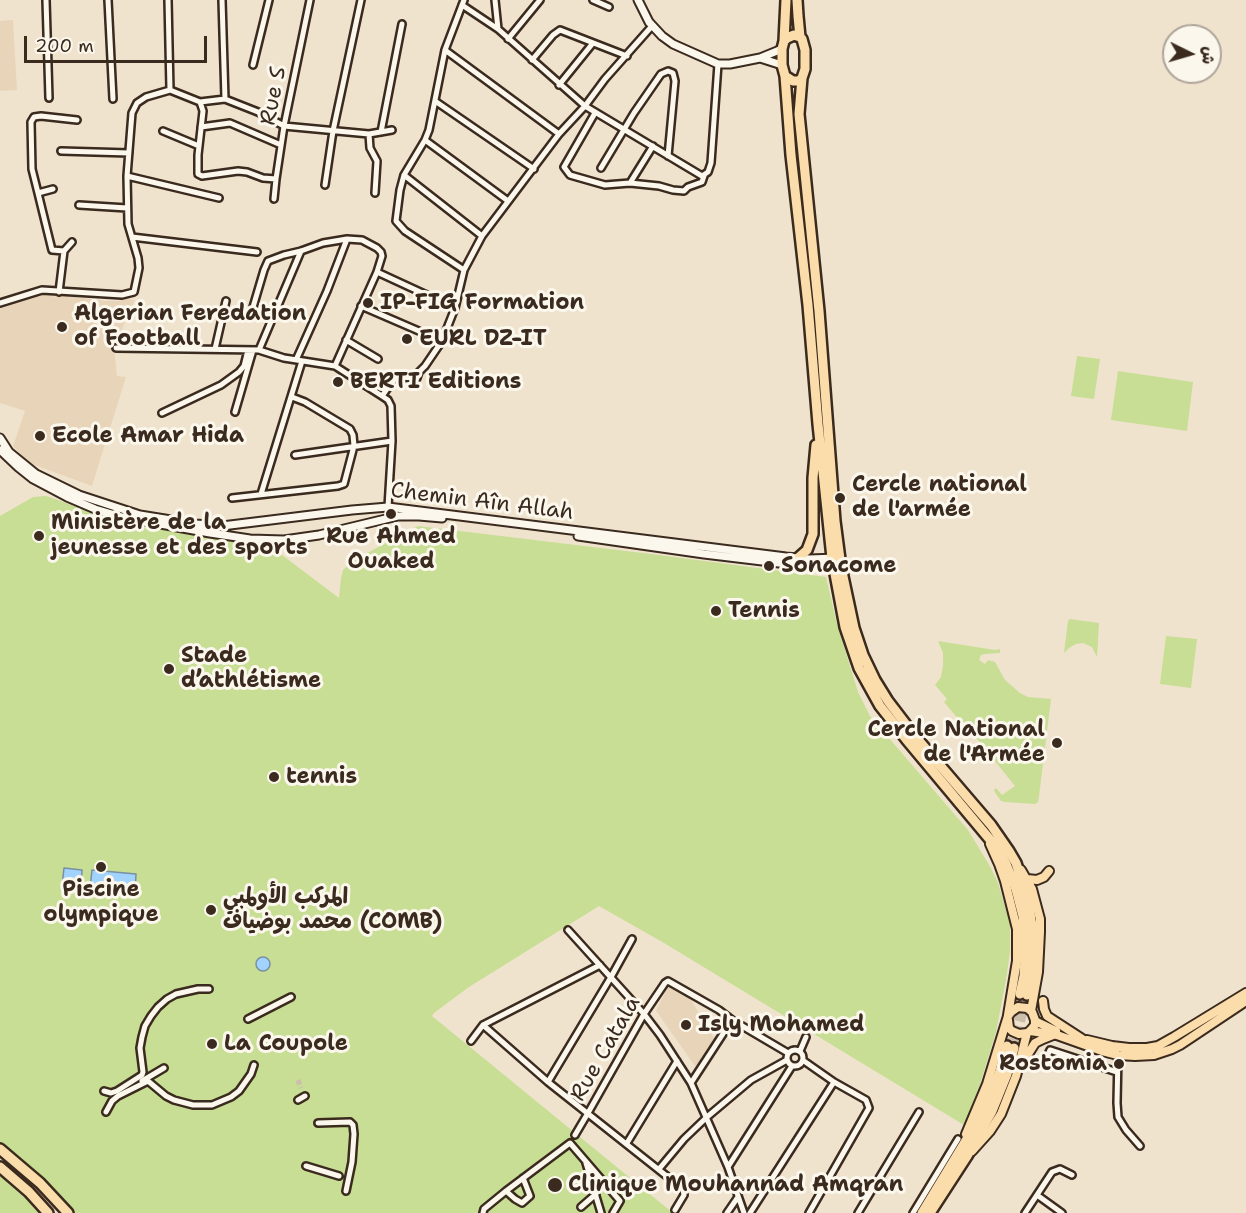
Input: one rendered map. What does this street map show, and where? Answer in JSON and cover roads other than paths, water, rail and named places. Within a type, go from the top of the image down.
[{"type":"highway","points":[[786,0],[782,65],[808,305],[818,424],[844,627],[859,668],[880,706],[986,834],[1006,864],[1020,901],[1023,916],[1024,995],[1032,960],[1032,926],[1028,900],[1016,863],[991,825],[914,735],[881,691],[863,655],[836,562],[819,311],[799,114],[806,59],[800,37],[797,0]]},
{"type":"highway","points":[[783,45],[791,36],[800,37]]},
{"type":"highway","points":[[785,76],[795,81],[802,78]]},
{"type":"highway","points":[[798,558],[807,550],[813,534],[813,478],[818,424]]},
{"type":"highway","points":[[930,1213],[964,1153],[1011,1047]]},
{"type":"highway","points":[[0,1149],[40,1183],[68,1213]]},
{"type":"highway","points":[[922,1213],[964,1153]]},
{"type":"highway","points":[[0,1167],[48,1213]]},
{"type":"main road","points":[[638,0],[652,26],[662,36],[672,44],[718,64],[760,58],[783,45]]},
{"type":"main road","points":[[760,58],[782,65]]},
{"type":"main road","name":"Chemin Aîn Allah","points":[[0,438],[9,452],[34,476],[78,495],[140,515],[222,526],[388,507],[836,562]]},
{"type":"main road","name":"Chemin Aîn Allah","points":[[2,452],[18,467],[67,497],[95,509],[122,517],[250,539],[296,539],[387,518],[419,516],[779,563],[836,562]]},
{"type":"main road","points":[[387,518],[388,507]]},
{"type":"main road","points":[[248,524],[250,539]]},
{"type":"main road","points":[[964,1153],[1008,1018],[1018,952],[1014,910],[999,864],[986,834]]},
{"type":"main road","points":[[1016,863],[1027,879],[1038,909],[1040,932],[1038,972],[1031,1011]]},
{"type":"main road","points":[[1027,879],[1037,880],[1049,871]]},
{"type":"main road","points":[[1035,1021],[1084,1040],[1112,1046],[1147,1048],[1158,1046],[1246,993]]},
{"type":"main road","points":[[1043,1001],[1047,1016],[1084,1040]]},
{"type":"main road","points":[[1016,1076],[1029,1032],[1035,1025],[1035,1016],[1031,1011],[1028,1008],[1018,1007],[1008,1018],[1010,1028],[1015,1033],[1029,1032],[1057,1035],[1102,1051],[1144,1056],[1172,1049],[1246,1001]]},
{"type":"main road","points":[[964,1153],[990,1131],[1001,1114],[1016,1076],[1035,1043],[1057,1035]]},
{"type":"street","points":[[46,0],[49,98]]},
{"type":"street","points":[[108,0],[112,99]]},
{"type":"street","points":[[168,0],[170,90]]},
{"type":"street","points":[[222,0],[225,99]]},
{"type":"street","points":[[253,65],[269,0]]},
{"type":"street","name":"Rue S","points":[[274,199],[284,126],[310,0]]},
{"type":"street","points":[[325,185],[333,131],[361,0]]},
{"type":"street","points":[[495,0],[498,29]]},
{"type":"street","points":[[508,39],[540,0]]},
{"type":"street","points":[[593,0],[609,7]]},
{"type":"street","points":[[465,270],[405,231],[396,221],[404,175],[425,140],[432,117],[445,50],[463,2],[498,29],[585,106],[697,174],[704,176]]},
{"type":"street","points":[[381,132],[402,24]]},
{"type":"street","points":[[382,396],[398,376],[417,378],[418,372],[425,366],[442,341],[455,308],[465,270],[482,236],[559,134],[652,26]]},
{"type":"street","points":[[532,60],[559,30],[627,56]]},
{"type":"street","points":[[559,85],[593,43]]},
{"type":"street","points":[[445,50],[559,134]]},
{"type":"street","points":[[595,113],[564,168],[570,175],[605,185],[630,183],[684,190],[703,180],[711,163],[718,64]]},
{"type":"street","points":[[601,168],[658,78],[663,72],[670,71],[675,81],[668,156]]},
{"type":"street","points":[[0,303],[42,290],[122,295],[134,292],[139,268],[128,224],[127,176],[131,118],[134,107],[146,97],[170,90],[200,102],[225,99],[258,112],[284,126],[369,134],[392,130]]},
{"type":"street","points":[[435,101],[534,169]]},
{"type":"street","points":[[200,102],[203,111],[199,146],[198,172],[200,175],[238,171],[276,179]]},
{"type":"street","points":[[64,251],[52,250],[32,169],[31,122],[34,117],[41,116],[77,120]]},
{"type":"street","points":[[201,126],[230,123],[281,145]]},
{"type":"street","points":[[163,131],[199,146]]},
{"type":"street","points":[[369,134],[370,148],[377,161],[375,193]]},
{"type":"street","points":[[425,140],[508,201]]},
{"type":"street","points":[[630,183],[653,146]]},
{"type":"street","points":[[61,151],[129,153]]},
{"type":"street","points":[[404,175],[482,236]]},
{"type":"street","points":[[127,176],[219,198]]},
{"type":"street","points":[[38,193],[53,189]]},
{"type":"street","points":[[79,205],[127,208]]},
{"type":"street","points":[[132,237],[257,252]]},
{"type":"street","points":[[261,494],[292,397],[299,361],[347,239]]},
{"type":"street","points":[[251,314],[268,261],[323,243],[347,239],[362,240],[377,248],[382,256],[377,272],[335,366]]},
{"type":"street","points":[[59,291],[64,251],[72,242]]},
{"type":"street","points":[[162,413],[221,385],[242,370],[301,251]]},
{"type":"street","points":[[377,272],[455,308]]},
{"type":"street","points":[[215,349],[226,301]]},
{"type":"street","points":[[361,306],[442,341]]},
{"type":"street","points":[[346,340],[378,359]]},
{"type":"street","points":[[116,348],[253,350],[299,361],[335,366],[388,400],[392,409],[388,507]]},
{"type":"street","points":[[235,412],[253,350]]},
{"type":"street","points":[[232,498],[344,484],[354,446],[350,429],[305,402],[292,397]]},
{"type":"street","points":[[295,455],[392,441]]},
{"type":"street","points":[[568,930],[644,1014],[691,1083],[728,1167],[744,1213]]},
{"type":"street","points":[[548,1082],[632,939]]},
{"type":"street","points":[[471,1041],[483,1025],[600,965]]},
{"type":"street","name":"Rue Catala","points":[[575,1135],[644,1014],[665,982],[668,981],[732,1020]]},
{"type":"street","points":[[106,1112],[115,1098],[143,1073],[140,1048],[142,1037],[145,1026],[158,1007],[167,999],[187,990],[209,990]]},
{"type":"street","points":[[248,1019],[291,997]]},
{"type":"street","points":[[691,1083],[732,1020],[789,1053]]},
{"type":"street","points":[[483,1025],[548,1082],[683,1189],[684,1195],[675,1209]]},
{"type":"street","points":[[800,1051],[806,1037]]},
{"type":"street","points":[[659,1169],[684,1139],[707,1117],[751,1080],[787,1060],[789,1053],[796,1049],[804,1056],[804,1061],[869,1105],[868,1111],[809,1213]]},
{"type":"street","points":[[1043,1065],[1050,1050],[1117,1072]]},
{"type":"street","points":[[1118,1054],[1118,1117],[1140,1146]]},
{"type":"street","points":[[787,1060],[796,1067],[804,1061]]},
{"type":"street","points":[[627,1143],[677,1061]]},
{"type":"street","points":[[104,1092],[114,1092],[148,1082],[166,1096],[183,1104],[212,1105],[222,1102],[239,1090],[251,1074],[254,1065]]},
{"type":"street","points":[[728,1167],[792,1066]]},
{"type":"street","points":[[131,1086],[164,1068]]},
{"type":"street","points":[[750,1213],[834,1082]]},
{"type":"street","points":[[298,1100],[305,1096]]},
{"type":"street","points":[[858,1213],[919,1112]]},
{"type":"street","points":[[318,1123],[350,1122],[353,1125],[352,1162],[346,1191]]},
{"type":"street","points":[[913,1213],[958,1139]]},
{"type":"street","points":[[483,1213],[484,1209],[506,1191],[570,1143],[620,1201],[613,1213]]},
{"type":"street","points":[[585,1159],[601,1213]]},
{"type":"street","points":[[306,1166],[339,1176]]},
{"type":"street","points":[[1025,1213],[1054,1170],[1063,1169],[1072,1175]]},
{"type":"street","points":[[506,1191],[522,1203],[530,1196],[523,1178]]},
{"type":"street","points":[[581,1207],[596,1194]]},
{"type":"street","points":[[1037,1195],[1062,1213]]},
{"type":"street","points":[[727,1213],[738,1197]]},
{"type":"water","points":[[64,868],[82,870],[81,887],[62,886]]},
{"type":"water","points":[[92,870],[136,874],[135,892],[90,889]]},
{"type":"water","points":[[260,957],[266,957],[270,964],[266,971],[260,971],[256,967],[256,961]]},
{"type":"tunnel","points":[[1007,1046],[1020,994]]},
{"type":"tunnel","points":[[1014,1048],[1027,995]]},
{"type":"tunnel","points":[[298,1080],[301,1088]]},
{"type":"place","name":"IP-FIG Formation","points":[[368,303]]},
{"type":"place","name":"Algerian Feredation of Football","points":[[62,327]]},
{"type":"place","name":"EURL DZ-IT","points":[[407,339]]},
{"type":"place","name":"BERTI Editions","points":[[338,382]]},
{"type":"place","name":"Ecole Amar Hida","points":[[40,436]]},
{"type":"place","name":"Cercle national de l'armée","points":[[840,498]]},
{"type":"place","name":"Rue Ahmed Ouaked","points":[[391,514]]},
{"type":"place","name":"Ministère de la jeunesse et des sports","points":[[39,536]]},
{"type":"place","name":"Sonacome","points":[[769,566]]},
{"type":"place","name":"Tennis","points":[[716,611]]},
{"type":"place","name":"Stade d’athlétisme","points":[[169,669]]},
{"type":"place","name":"Cercle National de l'Armée","points":[[1057,743]]},
{"type":"place","name":"tennis","points":[[274,777]]},
{"type":"place","name":"Piscine olympique","points":[[101,867]]},
{"type":"place","name":"المركب الأولمبي محمد بوضياف (COMB)","points":[[211,910]]},
{"type":"place","name":"Isly Mohamed","points":[[686,1025]]},
{"type":"place","name":"La Coupole","points":[[212,1044]]},
{"type":"place","name":"Rostomia","points":[[1119,1064]]},
{"type":"place","name":"Clinique Mouhannad Amqran","points":[[555,1185]]}]
